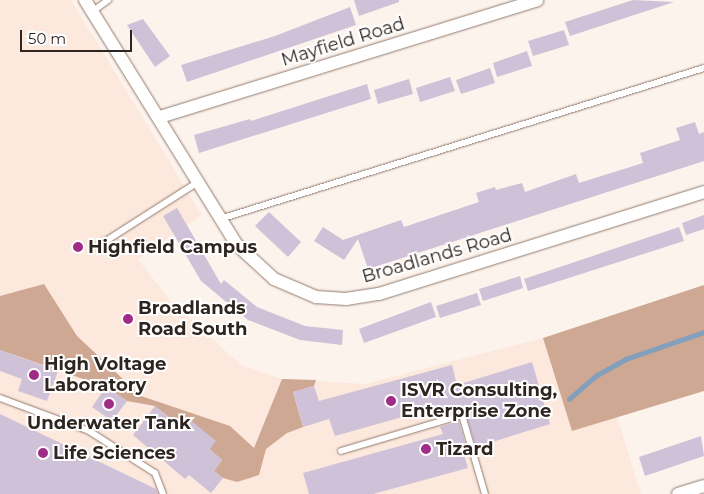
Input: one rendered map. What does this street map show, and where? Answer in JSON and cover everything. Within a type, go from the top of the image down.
[{"type":"street","name":"Broadlands Road","points":[[85,0],[160,117],[236,244],[274,279],[316,297],[346,299],[379,294],[704,192]]},
{"type":"street","name":"Mayfield Road","points":[[160,117],[537,0]]},
{"type":"street","points":[[678,494],[704,486]]},
{"type":"lane","points":[[93,11],[108,0]]},
{"type":"lane","points":[[220,219],[704,68]]},
{"type":"lane","points":[[98,246],[198,182]]},
{"type":"lane","points":[[0,398],[88,431],[155,473],[163,494]]},
{"type":"lane","points":[[342,451],[462,415],[485,494]]},
{"type":"shaded area","name":"Highfield Campus","points":[[0,0],[71,0],[202,215],[138,259],[171,302],[241,365],[282,379],[365,384],[543,338],[572,431],[617,417],[641,494],[0,494]]},
{"type":"shaded area","points":[[44,284],[77,336],[141,396],[230,426],[254,448],[282,379],[316,380],[314,386],[293,392],[303,427],[287,433],[266,449],[259,475],[237,482],[223,478],[214,471],[222,460],[155,406],[127,401],[106,387],[0,350],[0,296]]},
{"type":"shaded area","points":[[704,285],[704,391],[572,431],[543,338]]},
{"type":"building","points":[[354,0],[399,0],[399,2],[359,16]]},
{"type":"building","points":[[633,0],[674,2],[570,36],[565,22]]},
{"type":"building","points":[[350,7],[356,25],[187,82],[181,65],[275,36]]},
{"type":"building","points":[[143,19],[170,56],[155,67],[127,25]]},
{"type":"building","points":[[564,30],[569,45],[533,56],[528,41]]},
{"type":"building","points":[[527,51],[532,66],[497,77],[493,63]]},
{"type":"building","points":[[490,68],[495,83],[461,94],[456,80]]},
{"type":"building","points":[[450,77],[455,91],[420,102],[416,88]]},
{"type":"building","points":[[409,79],[413,94],[378,104],[374,90]]},
{"type":"building","points":[[367,84],[371,99],[199,153],[194,135],[250,119],[251,121]]},
{"type":"building","points":[[695,122],[699,134],[704,132],[704,161],[368,269],[358,239],[344,260],[314,241],[323,227],[343,240],[401,220],[404,227],[479,202],[476,193],[495,187],[496,190],[522,183],[525,192],[576,174],[579,183],[643,163],[640,153],[680,140],[676,128]]},
{"type":"building","points":[[177,208],[221,284],[224,280],[257,307],[305,326],[343,330],[342,345],[300,340],[248,320],[201,281],[163,216]]},
{"type":"building","points":[[269,212],[301,242],[288,257],[255,226]]},
{"type":"building","points":[[704,215],[704,229],[686,235],[682,223]]},
{"type":"building","points":[[679,227],[684,241],[528,291],[524,279]]},
{"type":"building","points":[[520,276],[523,288],[483,301],[479,289]]},
{"type":"building","points":[[477,293],[481,305],[440,318],[436,306]]},
{"type":"building","points":[[431,302],[436,317],[364,343],[359,329]]},
{"type":"building","name":"High Voltage Laboratory","points":[[0,350],[58,371],[47,401],[18,391],[22,379],[0,371]]},
{"type":"building","points":[[532,362],[550,424],[476,447],[464,410],[437,417],[434,408],[335,436],[329,419],[303,427],[293,392],[314,386],[319,401],[452,365],[457,385]]},
{"type":"building","name":"Underwater Tank","points":[[106,387],[127,401],[112,421],[92,407]]},
{"type":"building","points":[[155,406],[182,428],[189,419],[216,441],[210,449],[222,460],[214,471],[223,478],[211,493],[189,475],[185,479],[133,435]]},
{"type":"building","name":"Life Sciences","points":[[0,414],[156,489],[158,494],[0,494]]},
{"type":"building","name":"Tizard","points":[[459,421],[467,449],[463,451],[468,468],[373,494],[309,494],[303,473],[443,434],[440,427]]},
{"type":"building","points":[[701,436],[704,456],[645,476],[639,457]]},
{"type":"waterway","points":[[569,399],[597,375],[626,359],[704,332]]},
{"type":"place","name":"Highfield Campus","points":[[78,247]]},
{"type":"place","name":"Broadlands Road South","points":[[128,319]]},
{"type":"place","name":"High Voltage Laboratory","points":[[34,375]]},
{"type":"place","name":"ISVR Consulting, Enterprise Zone","points":[[391,401]]},
{"type":"place","name":"Underwater Tank","points":[[109,404]]},
{"type":"place","name":"Tizard","points":[[426,449]]},
{"type":"place","name":"Life Sciences","points":[[43,453]]}]
